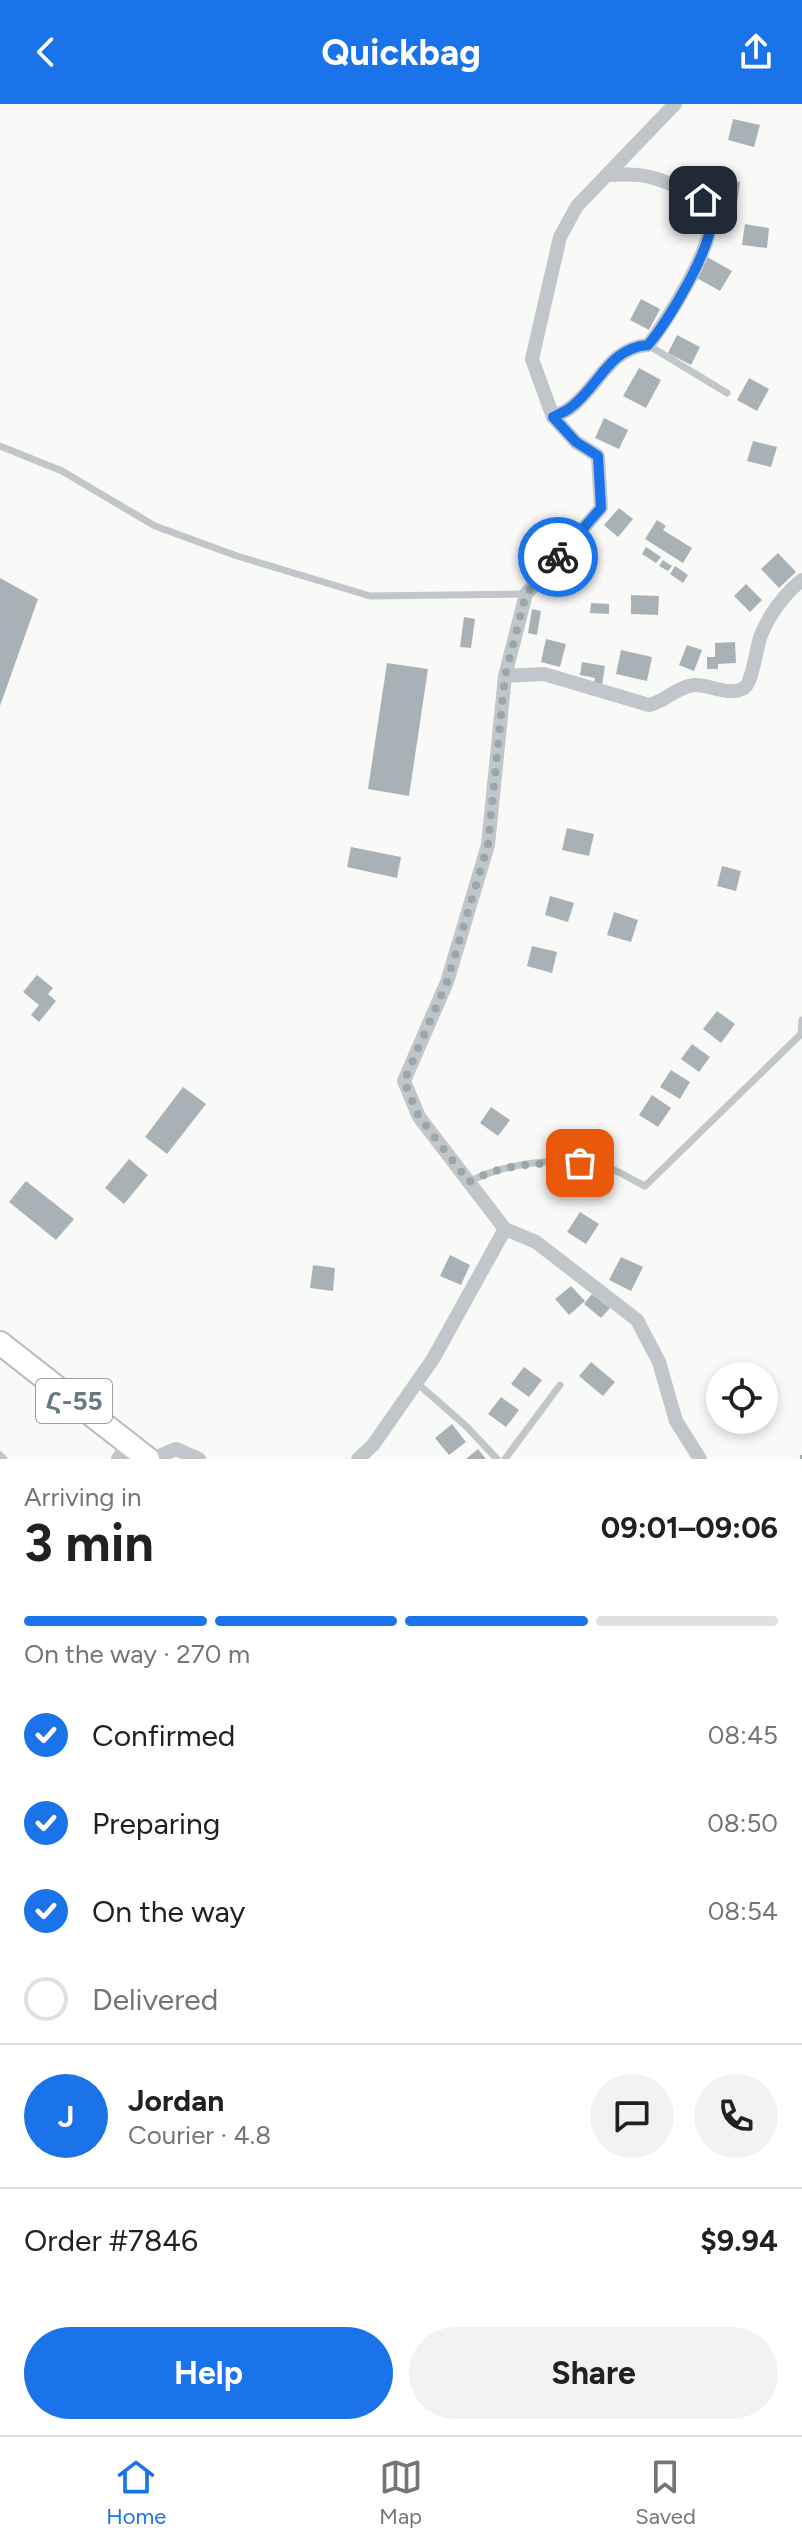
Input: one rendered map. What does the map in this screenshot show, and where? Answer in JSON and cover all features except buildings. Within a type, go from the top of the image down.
[{"type":"main road","name":"Հ-55","points":[[0,1343],[123,1452],[150,1459]]},
{"type":"street","points":[[675,104],[577,206],[560,237],[532,359],[553,417],[576,442],[598,456],[601,508],[526,594],[505,676],[488,845],[447,982],[404,1081],[419,1117],[505,1229],[536,1242],[637,1320],[659,1362],[676,1421],[700,1459]]},
{"type":"street","points":[[553,417],[571,407],[619,353],[634,346],[648,345],[689,281],[710,227],[711,216],[703,200],[685,190],[641,175],[607,175]]},
{"type":"street","points":[[505,676],[544,674],[649,705],[695,685],[732,691],[744,688],[750,680],[762,632],[790,590],[802,580]]},
{"type":"street","points":[[358,1459],[373,1445],[433,1359],[505,1229]]},
{"type":"street","points":[[150,1459],[176,1449],[199,1459]]},
{"type":"lane","points":[[648,345],[727,393]]},
{"type":"lane","points":[[0,446],[62,471],[155,526],[237,556],[335,584],[352,593],[370,596],[526,594]]},
{"type":"lane","points":[[469,1182],[482,1175],[527,1163],[580,1163],[605,1166],[645,1186],[801,1034],[802,1020]]},
{"type":"lane","points":[[417,1383],[466,1426],[497,1459]]},
{"type":"lane","points":[[505,1459],[560,1385]]},
{"type":"railway","points":[[801,1459],[802,1455]]},
{"type":"way so far","points":[[558,557],[526,594],[505,676],[488,845],[447,982],[404,1081],[419,1117],[469,1182],[482,1175],[527,1163],[580,1163]]},
{"type":"route","points":[[558,557],[601,508],[598,456],[576,442],[553,417],[571,407],[619,353],[634,346],[648,345],[657,334],[689,281],[703,250],[711,216],[703,200]]}]
